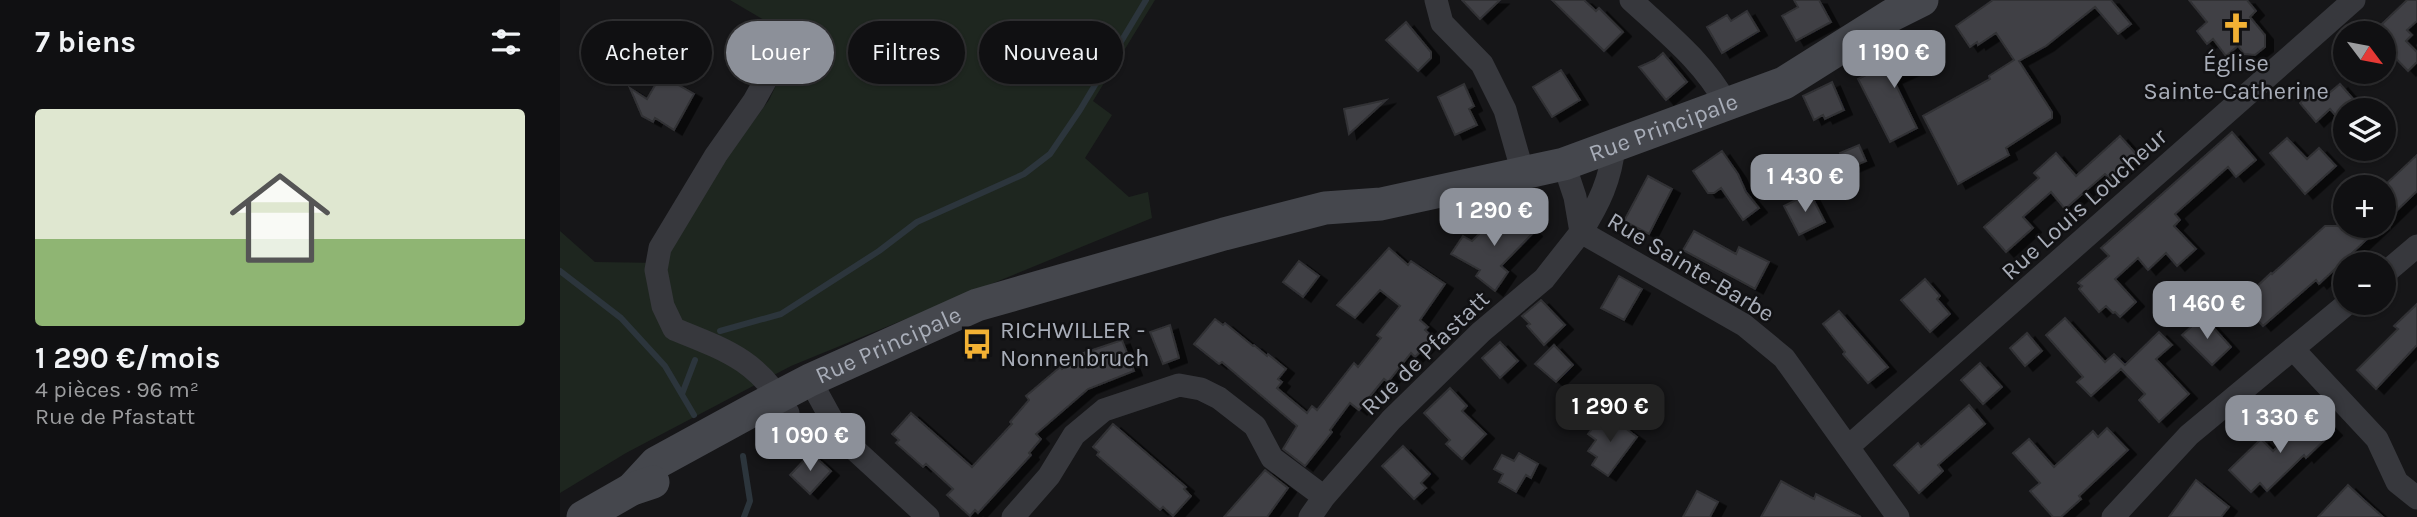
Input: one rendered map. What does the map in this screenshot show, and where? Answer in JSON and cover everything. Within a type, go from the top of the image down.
[{"type":"main road","name":"Rue Principale","points":[[583,517],[632,489],[656,464],[814,388],[1017,309],[1100,269],[1325,208],[1381,204],[1564,164],[1784,83],[1892,15],[1922,0]]},
{"type":"street","points":[[1436,0],[1442,23],[1482,64],[1505,110],[1523,173]]},
{"type":"street","points":[[1631,0],[1695,59],[1716,84],[1727,105]]},
{"type":"street","name":"Rue Louis Loucheur","points":[[1848,447],[2354,0]]},
{"type":"street","points":[[763,84],[660,247],[656,270],[663,306],[674,329],[719,347],[761,373],[783,405]]},
{"type":"street","name":"Rue de Pfastatt","points":[[1310,517],[1391,420],[1480,332],[1544,279],[1581,232],[1602,199],[1614,145]]},
{"type":"street","points":[[1564,164],[1575,197],[1581,232]]},
{"type":"street","name":"Rue Sainte-Barbe","points":[[1581,232],[1744,325],[1784,358],[1898,517]]},
{"type":"street","points":[[2396,264],[2417,246]]},
{"type":"street","points":[[2113,517],[2189,435],[2334,315]]},
{"type":"street","points":[[2293,349],[2377,439],[2397,482],[2417,498]]},
{"type":"street","points":[[1013,517],[1049,476],[1074,435],[1104,410],[1179,385],[1201,389],[1219,398],[1255,426],[1272,458],[1324,497]]},
{"type":"street","points":[[814,388],[838,430],[853,448],[928,517]]},
{"type":"shaded area","points":[[730,0],[1155,0],[1123,52],[1123,21],[979,21],[979,84],[1103,84],[1093,101],[1112,115],[1085,158],[1129,197],[1148,192],[1152,218],[791,366],[626,453],[560,493],[560,231],[595,262],[661,263],[723,162],[769,100],[777,84],[834,84],[834,21],[766,21]]},
{"type":"building","points":[[1462,0],[1500,0],[1480,19]]},
{"type":"building","points":[[1552,0],[1584,0],[1596,11],[1599,8],[1623,32],[1604,51]]},
{"type":"building","points":[[1794,0],[1819,0],[1831,22],[1796,41],[1782,16],[1798,7]]},
{"type":"building","points":[[1993,0],[2111,0],[2131,24],[2118,34],[2095,7],[2046,46],[2019,61],[2052,112],[2052,118],[2006,148],[2009,155],[1958,184],[1923,116],[1990,79],[1989,76],[2014,60],[1996,33],[1970,47],[1956,26]]},
{"type":"building","name":"Église Sainte-Catherine","points":[[2189,0],[2247,0],[2256,11],[2250,17],[2265,35],[2265,47],[2255,55],[2244,54],[2238,46],[2226,56],[2213,39],[2207,44],[2197,31],[2207,22]]},
{"type":"building","points":[[2407,0],[2417,0],[2417,21],[2407,30],[2412,35],[2406,41],[2417,52],[2417,62],[2408,71],[2396,58],[2396,21],[2385,21]]},
{"type":"building","points":[[1747,11],[1759,31],[1722,53],[1707,27],[1727,15],[1731,21]]},
{"type":"building","points":[[1406,22],[1431,52],[1431,58],[1418,71],[1386,40]]},
{"type":"building","points":[[1919,38],[1930,62],[1893,79],[1917,128],[1890,142],[1858,79],[1902,57],[1897,48]]},
{"type":"building","points":[[1663,53],[1687,82],[1666,100],[1639,67]]},
{"type":"building","points":[[1561,70],[1580,100],[1552,117],[1533,87]]},
{"type":"building","points":[[1832,82],[1844,110],[1825,119],[1823,115],[1814,120],[1803,96]]},
{"type":"building","points":[[656,84],[677,84],[694,94],[674,130],[655,118],[653,122],[642,116],[630,88],[647,99]]},
{"type":"building","points":[[1464,84],[1474,106],[1469,109],[1477,125],[1455,135],[1438,97]]},
{"type":"building","points":[[2340,84],[2352,98],[2333,98],[2333,112],[2330,109],[2316,122],[2300,103],[2315,89],[2323,98]]},
{"type":"building","points":[[1386,100],[1349,134],[1344,109]]},
{"type":"building","points":[[2232,132],[2256,160],[2236,177],[2228,167],[2175,214],[2180,220],[2174,226],[2196,249],[2177,266],[2166,253],[2148,270],[2138,258],[2115,279],[2136,302],[2120,317],[2106,306],[2099,312],[2079,289],[2082,286],[2078,283],[2109,256],[2101,248]]},
{"type":"building","points":[[2120,136],[2138,156],[2111,180],[2105,174],[2065,209],[2051,192],[2023,217],[2033,228],[2006,252],[1984,227],[2039,178],[2034,173],[2056,153],[2076,176]]},
{"type":"building","points":[[2287,138],[2307,159],[2319,148],[2336,166],[2305,194],[2270,153]]},
{"type":"building","points":[[1859,145],[1866,161],[1847,169],[1840,153]]},
{"type":"building","points":[[1722,151],[1738,174],[1746,192],[1759,208],[1743,220],[1721,188],[1714,193],[1708,193],[1693,171]]},
{"type":"building","points":[[2417,155],[2417,191],[2396,211],[2396,175]]},
{"type":"building","points":[[1648,176],[1672,189],[1649,234],[1624,221]]},
{"type":"building","points":[[1810,193],[1825,222],[1799,235],[1784,206]]},
{"type":"building","points":[[1510,212],[1529,217],[1524,223],[1534,232],[1501,266],[1508,272],[1495,291],[1476,276],[1480,270],[1451,254],[1463,236],[1472,241],[1493,220],[1498,224]]},
{"type":"building","points":[[2325,226],[2333,226],[2333,238],[2368,238],[2353,252],[2333,252],[2333,271],[2319,284],[2316,280],[2263,326],[2238,298],[2250,287],[2253,290]]},
{"type":"building","points":[[1694,231],[1736,254],[1739,247],[1769,262],[1755,289],[1683,250]]},
{"type":"building","points":[[1389,248],[1408,265],[1411,261],[1445,284],[1420,320],[1428,327],[1425,330],[1434,338],[1415,357],[1411,353],[1388,382],[1384,379],[1359,410],[1350,403],[1330,430],[1332,432],[1305,466],[1283,449],[1297,426],[1222,362],[1219,364],[1194,344],[1215,319],[1223,325],[1225,323],[1286,369],[1278,379],[1282,382],[1277,388],[1307,413],[1312,406],[1317,410],[1354,363],[1358,367],[1381,338],[1377,335],[1400,306],[1380,290],[1355,318],[1337,305]]},
{"type":"building","points":[[1299,261],[1319,276],[1303,297],[1283,282]]},
{"type":"building","points":[[1619,276],[1642,289],[1624,320],[1601,308]]},
{"type":"building","points":[[1925,279],[1940,296],[1937,299],[1950,314],[1930,332],[1901,300]]},
{"type":"building","points":[[1541,300],[1565,325],[1544,345],[1522,316]]},
{"type":"building","points":[[2417,304],[2417,345],[2376,389],[2357,370],[2398,329],[2394,326]]},
{"type":"building","points":[[1839,311],[1888,367],[1868,383],[1843,354],[1845,352],[1823,324]]},
{"type":"building","points":[[2203,316],[2231,347],[2212,365],[2182,335]]},
{"type":"building","points":[[2065,318],[2105,362],[2114,354],[2125,365],[2159,332],[2172,345],[2156,359],[2189,394],[2159,422],[2139,400],[2145,394],[2121,369],[2091,396],[2077,382],[2083,377],[2046,335]]},
{"type":"building","points":[[1170,325],[1179,358],[1163,364],[1150,332]]},
{"type":"building","points":[[2027,333],[2042,351],[2025,366],[2010,348]]},
{"type":"building","points":[[1122,340],[1134,371],[1088,389],[1036,434],[1041,439],[1029,453],[1031,455],[978,513],[975,510],[970,516],[947,495],[953,489],[926,464],[923,467],[896,443],[899,440],[892,434],[911,413],[972,467],[1012,424],[1010,422],[1029,400],[1026,396],[1060,367],[1062,369],[1078,355]]},
{"type":"building","points":[[1500,342],[1518,361],[1500,378],[1482,358]]},
{"type":"building","points":[[1554,345],[1573,365],[1556,382],[1535,364]]},
{"type":"building","points":[[1980,363],[2002,387],[1983,404],[1961,380]]},
{"type":"building","points":[[1450,388],[1467,406],[1462,411],[1486,434],[1462,459],[1446,444],[1450,440],[1424,413]]},
{"type":"building","points":[[1969,405],[1985,424],[1938,465],[1943,471],[1919,493],[1894,465],[1918,443],[1921,447]]},
{"type":"building","points":[[2315,412],[2334,431],[2306,458],[2304,455],[2267,491],[2260,483],[2251,492],[2229,470],[2261,439],[2273,451]]},
{"type":"building","points":[[1601,417],[1609,423],[1612,418],[1637,437],[1608,476],[1592,465],[1597,457],[1588,451],[1596,440],[1588,434]]},
{"type":"building","points":[[1113,424],[1186,487],[1184,489],[1191,496],[1173,516],[1163,507],[1160,510],[1097,455],[1099,452],[1093,447]]},
{"type":"building","points":[[2107,428],[2128,450],[2079,496],[2081,499],[2061,517],[2053,517],[2030,491],[2040,483],[2013,453],[2029,439],[2054,467],[2093,431],[2098,437]]},
{"type":"building","points":[[1403,446],[1430,474],[1421,483],[1426,488],[1414,499],[1382,466]]},
{"type":"building","points":[[811,453],[831,471],[810,494],[790,475]]},
{"type":"building","points":[[1519,453],[1538,464],[1531,478],[1526,475],[1516,492],[1499,482],[1503,474],[1494,469],[1502,455],[1514,461]]},
{"type":"building","points":[[1265,470],[1288,488],[1267,517],[1224,517]]},
{"type":"building","points":[[2196,480],[2229,507],[2221,517],[2169,517]]},
{"type":"building","points":[[1781,481],[1814,499],[1816,494],[1861,517],[1761,517]]},
{"type":"building","points":[[2348,485],[2365,501],[2383,517],[2318,517]]},
{"type":"building","points":[[1697,491],[1718,502],[1710,517],[1683,517]]},
{"type":"waterway","points":[[720,331],[781,314],[879,251],[917,222],[1024,174],[1050,154],[1080,110],[1146,0]]},
{"type":"waterway","points":[[560,271],[621,318],[665,366],[694,415]]},
{"type":"waterway","points":[[682,394],[695,360]]},
{"type":"waterway","points":[[743,456],[750,501],[744,517]]},
{"type":"place","name":"Église Sainte-Catherine","points":[[2236,28]]},
{"type":"place","name":"RICHWILLER - Nonnenbruch","points":[[977,344]]}]
